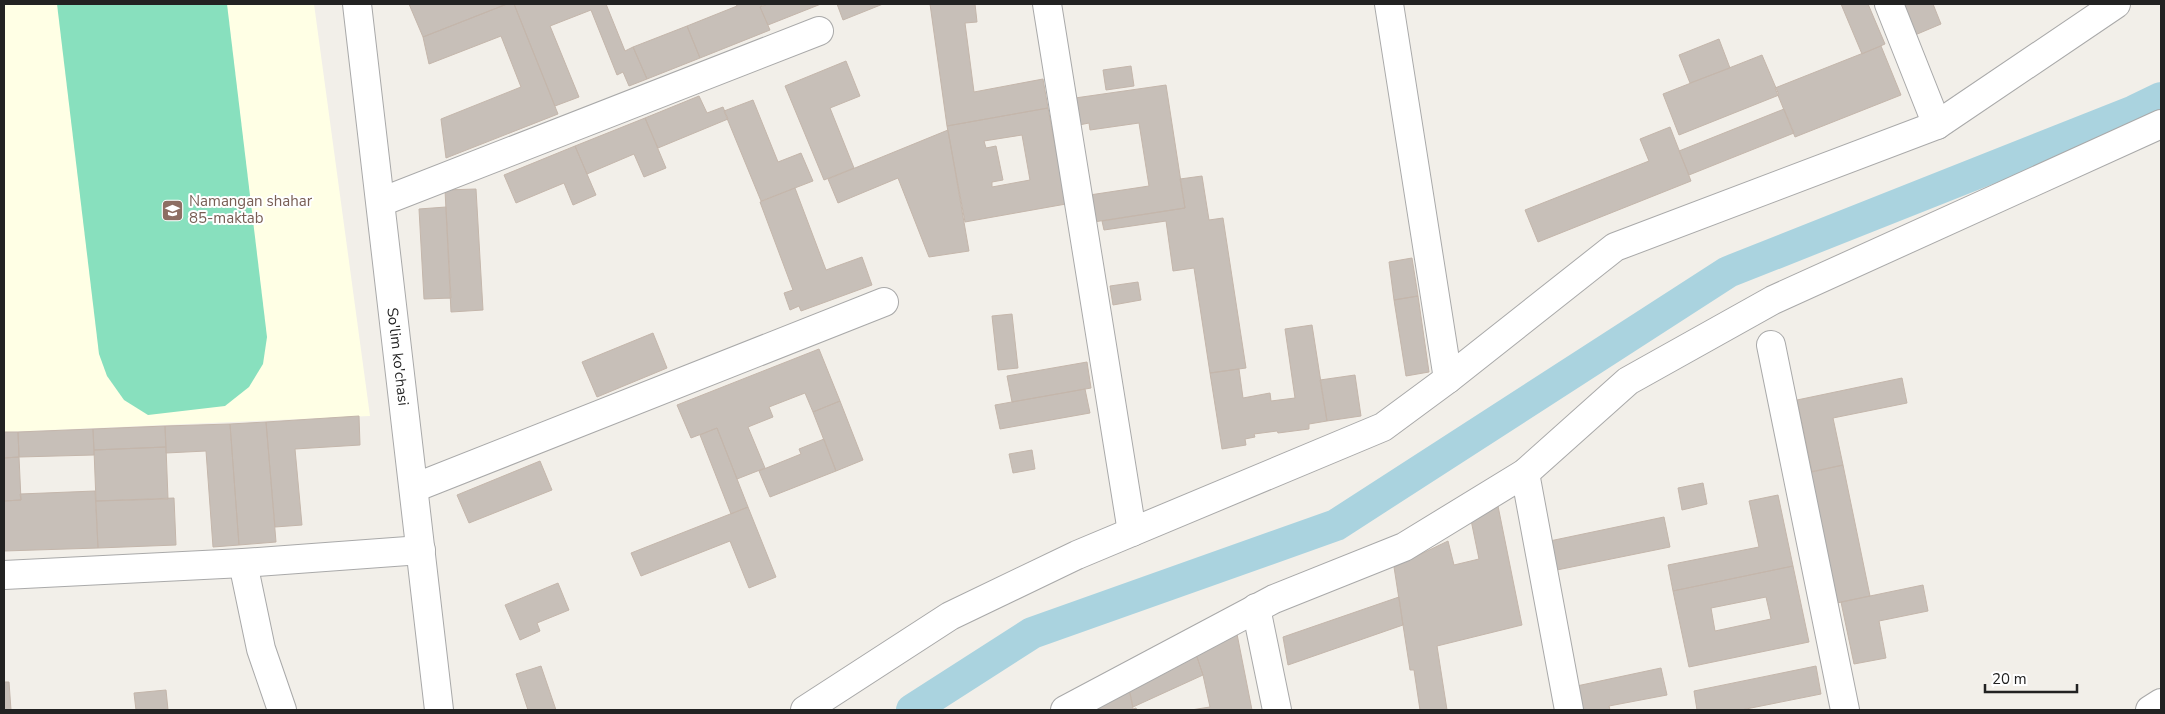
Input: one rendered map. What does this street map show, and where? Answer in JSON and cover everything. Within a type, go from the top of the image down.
[{"type":"street","name":"So'lim ko'chasi","points":[[357,4],[438,710]]},
{"type":"street","points":[[1047,4],[1132,532]]},
{"type":"street","points":[[1389,4],[1448,379]]},
{"type":"street","points":[[1889,4],[1937,126]]},
{"type":"street","points":[[804,710],[950,616],[1077,555],[1383,427],[1448,379],[1615,247],[1937,126],[2116,4]]},
{"type":"street","points":[[381,202],[819,30]]},
{"type":"street","points":[[1065,710],[1274,599],[1404,547],[1525,473],[1628,381],[1773,300],[2161,124]]},
{"type":"street","points":[[414,488],[884,302]]},
{"type":"street","points":[[1771,345],[1845,710]]},
{"type":"street","points":[[1525,473],[1569,710]]},
{"type":"street","points":[[4,575],[242,563],[421,550]]},
{"type":"street","points":[[242,563],[261,649],[282,710]]},
{"type":"street","points":[[1256,608],[1277,710]]},
{"type":"street","points":[[2150,710],[2161,703]]},
{"type":"shaded area","name":"Namangan shahar 85-maktab","points":[[4,4],[314,4],[370,416],[4,432]]},
{"type":"green space","points":[[57,4],[227,4],[267,337],[263,364],[249,387],[225,406],[148,415],[124,400],[107,376],[99,354]]},
{"type":"building","points":[[409,4],[507,4],[423,37]]},
{"type":"building","points":[[507,4],[514,4],[558,114],[446,158],[441,119],[521,87],[501,36],[429,64],[423,37]]},
{"type":"building","points":[[514,4],[606,4],[625,51],[633,47],[647,79],[629,86],[623,72],[617,75],[591,10],[550,26],[579,97],[555,106]]},
{"type":"building","points":[[736,4],[764,4],[760,7],[770,30],[700,58],[687,26],[737,6]]},
{"type":"building","points":[[768,4],[821,4],[768,25],[760,7]]},
{"type":"building","points":[[837,4],[883,4],[843,20]]},
{"type":"building","points":[[930,4],[975,4],[977,22],[965,23],[974,92],[1043,79],[1048,108],[947,126]]},
{"type":"building","points":[[1841,4],[1868,4],[1885,44],[1862,54]]},
{"type":"building","points":[[1902,4],[1933,4],[1941,24],[1915,35]]},
{"type":"building","points":[[687,26],[700,58],[647,79],[633,47]]},
{"type":"building","points":[[1719,39],[1730,68],[1690,83],[1679,55]]},
{"type":"building","points":[[1881,46],[1901,95],[1795,137],[1775,88]]},
{"type":"building","points":[[1762,55],[1779,95],[1679,135],[1663,94]]},
{"type":"building","points":[[846,61],[860,96],[830,108],[854,168],[824,180],[785,86]]},
{"type":"building","points":[[1131,66],[1134,86],[1106,90],[1103,70]]},
{"type":"building","points":[[1166,85],[1185,208],[1087,223],[1083,196],[1149,186],[1139,123],[1090,130],[1089,123],[1079,125],[1075,98]]},
{"type":"building","points":[[699,96],[707,113],[723,107],[728,119],[658,148],[645,118]]},
{"type":"building","points":[[753,100],[778,162],[801,153],[813,181],[761,201],[724,111]]},
{"type":"building","points":[[1048,108],[1066,204],[965,222],[947,126]],"holes":[[[1022,135],[1030,180],[992,187],[992,182],[1003,180],[996,146],[986,148],[984,141]]]},
{"type":"building","points":[[1784,109],[1794,133],[1689,175],[1679,151]]},
{"type":"building","points":[[645,118],[666,168],[644,177],[634,154],[587,174],[575,146]]},
{"type":"building","points":[[1670,127],[1691,181],[1538,242],[1525,210],[1649,161],[1640,139]]},
{"type":"building","points":[[948,130],[969,251],[929,257],[898,178],[838,203],[828,179]]},
{"type":"building","points":[[575,146],[596,195],[573,205],[564,183],[516,203],[504,175]]},
{"type":"building","points":[[1202,176],[1209,220],[1223,218],[1246,368],[1210,373],[1194,268],[1173,271],[1166,221],[1104,230],[1102,221],[1185,208],[1180,179]]},
{"type":"building","points":[[795,188],[826,270],[862,257],[872,285],[801,311],[799,306],[790,310],[784,293],[793,290],[760,202]]},
{"type":"building","points":[[476,189],[483,310],[451,312],[445,190]]},
{"type":"building","points":[[446,207],[451,298],[424,299],[419,209]]},
{"type":"building","points":[[1412,258],[1418,296],[1394,300],[1389,262]]},
{"type":"building","points":[[1138,282],[1141,300],[1113,305],[1110,286]]},
{"type":"building","points":[[1418,296],[1429,372],[1406,376],[1394,300]]},
{"type":"building","points":[[1012,314],[1018,368],[998,370],[992,316]]},
{"type":"building","points":[[1312,325],[1327,421],[1309,424],[1309,429],[1254,434],[1255,437],[1245,439],[1246,445],[1222,449],[1210,373],[1239,369],[1243,398],[1270,393],[1271,401],[1295,398],[1285,329]]},
{"type":"building","points":[[653,333],[667,368],[597,397],[582,362]]},
{"type":"building","points":[[819,349],[840,401],[813,412],[805,393],[769,407],[773,417],[748,427],[765,468],[737,479],[717,428],[691,438],[677,405]]},
{"type":"building","points":[[1087,362],[1091,388],[1012,402],[1007,376]]},
{"type":"building","points":[[1355,375],[1361,416],[1327,421],[1320,380]]},
{"type":"building","points":[[1902,378],[1907,403],[1833,418],[1843,465],[1812,472],[1797,400]]},
{"type":"building","points":[[1085,389],[1090,413],[1000,429],[995,405]]},
{"type":"building","points":[[840,401],[863,460],[836,471],[813,412]]},
{"type":"building","points":[[359,416],[360,445],[295,449],[302,525],[275,527],[266,422]]},
{"type":"building","points":[[266,422],[276,542],[239,545],[230,424]]},
{"type":"building","points":[[230,424],[239,545],[213,547],[206,451],[166,453],[165,426]]},
{"type":"building","points":[[165,426],[166,447],[94,450],[93,429]]},
{"type":"building","points":[[717,428],[748,507],[731,514],[700,435]]},
{"type":"building","points":[[93,429],[94,455],[19,457],[18,432]]},
{"type":"building","points":[[4,432],[18,432],[19,457],[4,458]]},
{"type":"building","points":[[824,439],[836,471],[770,497],[759,471],[801,454],[799,449]]},
{"type":"building","points":[[166,447],[168,499],[96,501],[94,450]]},
{"type":"building","points":[[1032,450],[1035,469],[1013,473],[1009,454]]},
{"type":"building","points":[[19,457],[21,500],[4,501],[4,458]]},
{"type":"building","points":[[540,461],[552,490],[469,523],[457,495]]},
{"type":"building","points":[[1843,465],[1870,596],[1837,603],[1810,472]]},
{"type":"building","points":[[1703,483],[1707,504],[1682,510],[1678,488]]},
{"type":"building","points":[[95,491],[98,548],[4,551],[4,501],[21,500],[20,494]]},
{"type":"building","points":[[1778,495],[1793,566],[1673,591],[1668,565],[1759,547],[1749,501]]},
{"type":"building","points":[[174,498],[176,545],[98,548],[96,501]]},
{"type":"building","points":[[1498,506],[1522,625],[1437,646],[1447,710],[1420,710],[1414,670],[1410,670],[1394,567],[1448,541],[1454,565],[1479,559],[1471,520]]},
{"type":"building","points":[[748,507],[776,577],[749,588],[730,541],[641,576],[631,553]]},
{"type":"building","points":[[1664,517],[1670,547],[1552,571],[1545,542]]},
{"type":"building","points":[[1793,566],[1809,642],[1689,667],[1673,591]],"holes":[[[1766,597],[1771,619],[1715,631],[1711,608]]]},
{"type":"building","points":[[558,583],[569,610],[537,623],[540,631],[520,640],[505,605]]},
{"type":"building","points":[[1923,585],[1928,611],[1879,621],[1886,658],[1854,664],[1841,602]]},
{"type":"building","points":[[1399,597],[1403,625],[1288,665],[1283,637]]},
{"type":"building","points":[[1236,629],[1252,710],[1191,710],[1210,707],[1203,675],[1195,651]]},
{"type":"building","points":[[1195,651],[1203,675],[1133,707],[1129,688]]},
{"type":"building","points":[[541,666],[556,710],[528,710],[516,674]]},
{"type":"building","points":[[1816,666],[1821,694],[1741,710],[1697,710],[1694,691]]},
{"type":"building","points":[[1661,668],[1667,695],[1609,706],[1610,710],[1577,710],[1572,687]]},
{"type":"building","points":[[4,682],[9,682],[11,710],[4,710]]},
{"type":"building","points":[[1128,684],[1133,709],[1136,708],[1137,710],[1093,710]]},
{"type":"building","points":[[166,690],[168,710],[136,710],[134,693]]},
{"type":"waterway","points":[[912,710],[1032,633],[1336,525],[1728,272],[2134,111],[2161,98]]},
{"type":"place","name":"Namangan shahar 85-maktab","points":[[173,210]]}]
